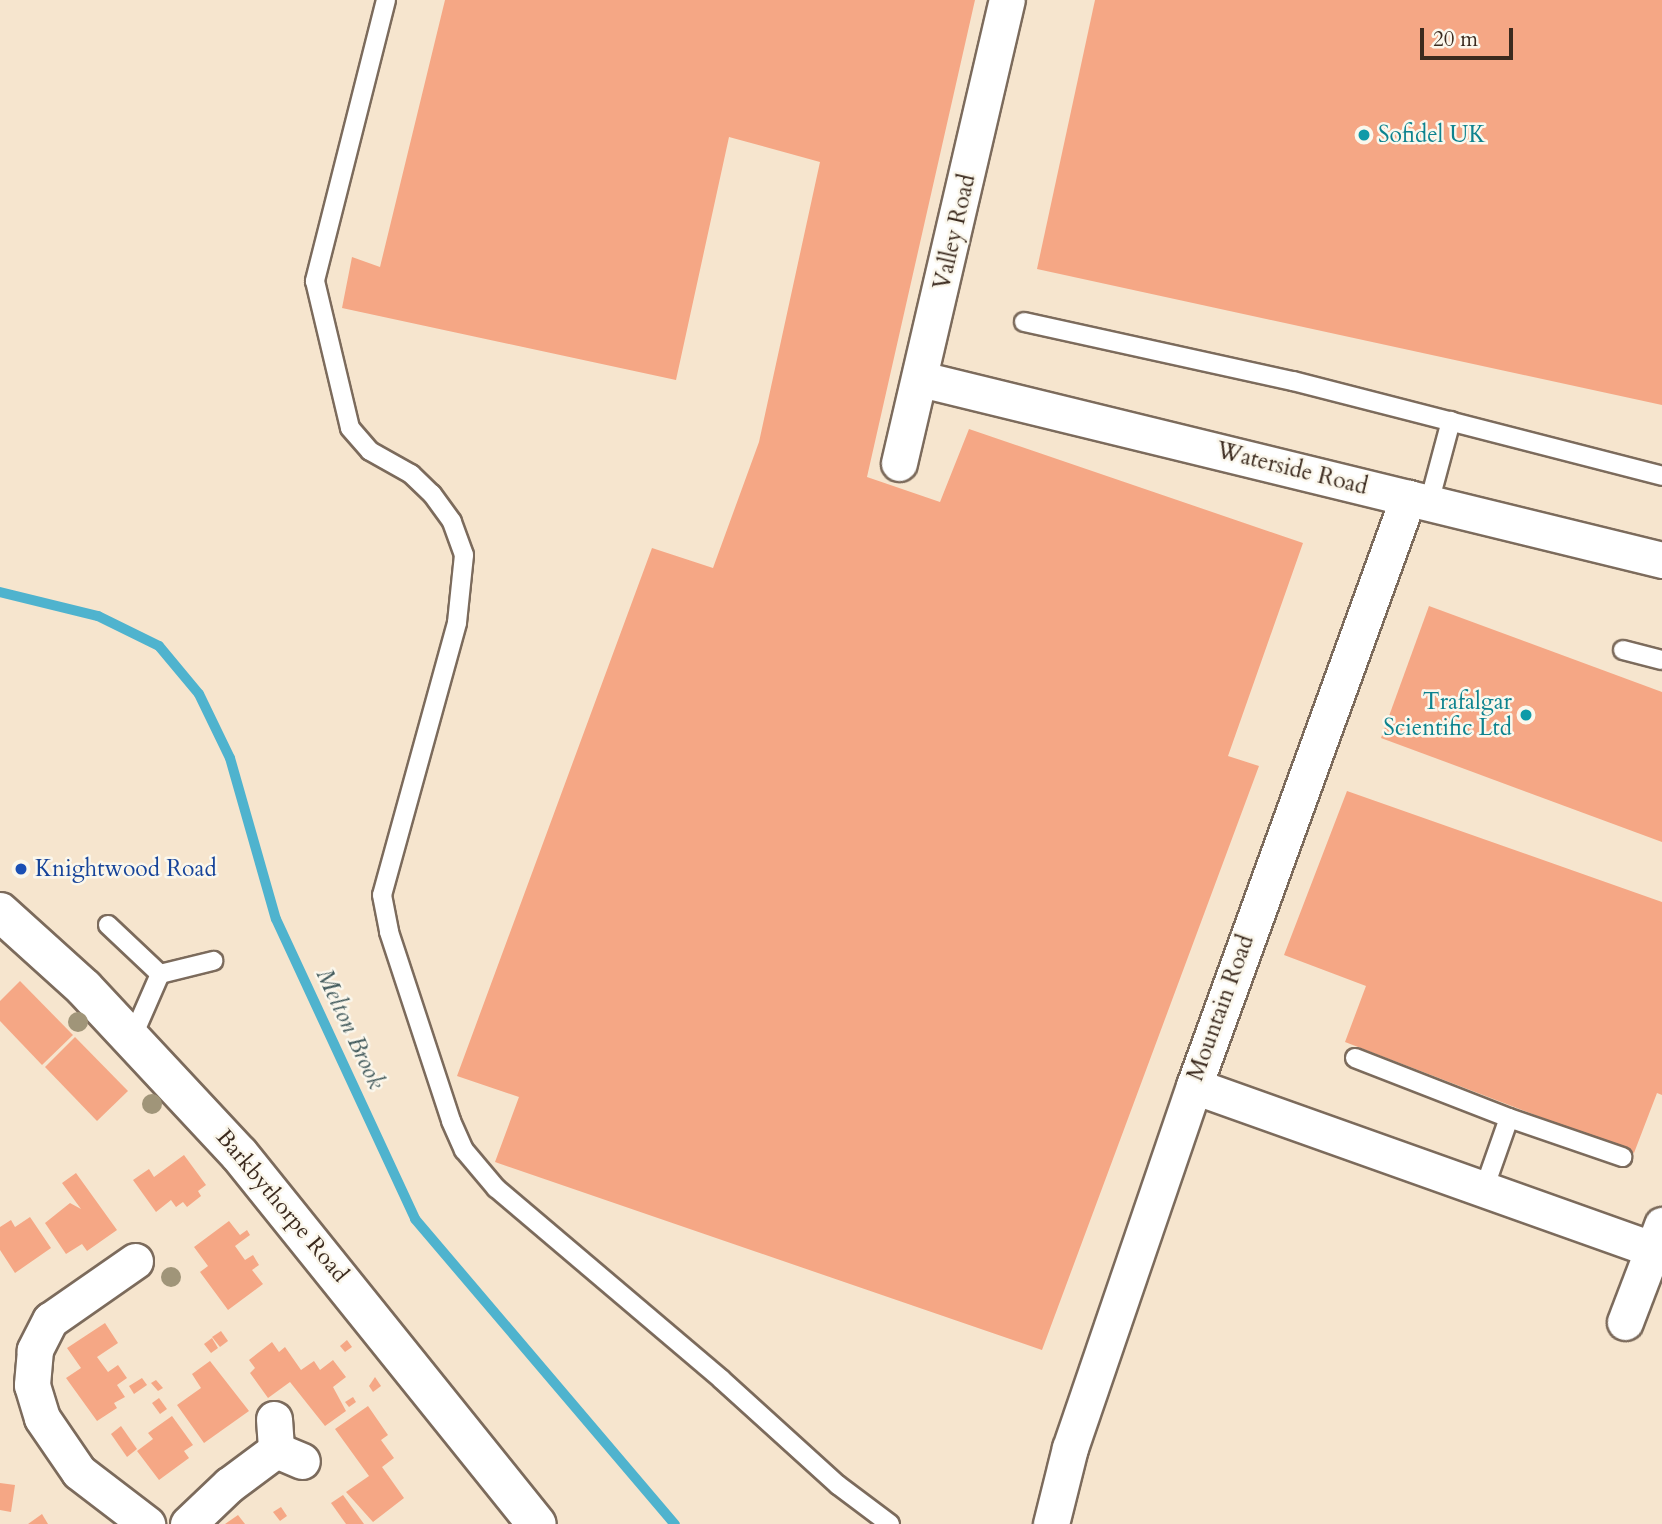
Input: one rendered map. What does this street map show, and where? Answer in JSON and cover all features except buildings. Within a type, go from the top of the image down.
[{"type":"street","name":"Valley Road","points":[[899,463],[921,380],[1007,0]]},
{"type":"street","name":"Waterside Road","points":[[921,380],[1662,560]]},
{"type":"street","name":"Mountain Road","points":[[1051,1524],[1070,1448],[1194,1086],[1419,500]]},
{"type":"street","name":"Barkbythorpe Road","points":[[0,912],[73,977],[132,1038],[308,1234],[537,1524]]},
{"type":"street","points":[[1194,1086],[1485,1189],[1657,1237],[1625,1322]]},
{"type":"street","points":[[135,1261],[40,1312],[32,1377],[42,1418],[79,1472],[147,1524]]},
{"type":"street","points":[[188,1524],[229,1485],[284,1443]]},
{"type":"lane","points":[[386,0],[315,281],[351,428],[370,451],[411,474],[432,494],[452,522],[464,555],[457,623],[382,895],[389,932],[451,1121],[464,1150],[496,1188],[655,1321],[838,1485],[890,1524]]},
{"type":"lane","points":[[1024,322],[1451,421],[1662,476]]},
{"type":"lane","points":[[1419,500],[1451,421]]},
{"type":"lane","points":[[1623,650],[1662,660]]},
{"type":"lane","points":[[108,925],[160,974]]},
{"type":"lane","points":[[160,974],[213,961]]},
{"type":"lane","points":[[132,1038],[160,974]]},
{"type":"lane","points":[[1355,1058],[1509,1118],[1622,1157]]},
{"type":"lane","points":[[1485,1189],[1509,1118]]},
{"type":"waterway","name":"Melton Brook","points":[[0,592],[98,616],[159,646],[199,694],[230,758],[276,919],[415,1219],[675,1524]]},
{"type":"place","name":"Sofidel UK","points":[[1364,135]]},
{"type":"place","name":"Trafalgar Scientific Ltd","points":[[1526,715]]},
{"type":"place","name":"Knightwood Road","points":[[21,869]]}]
